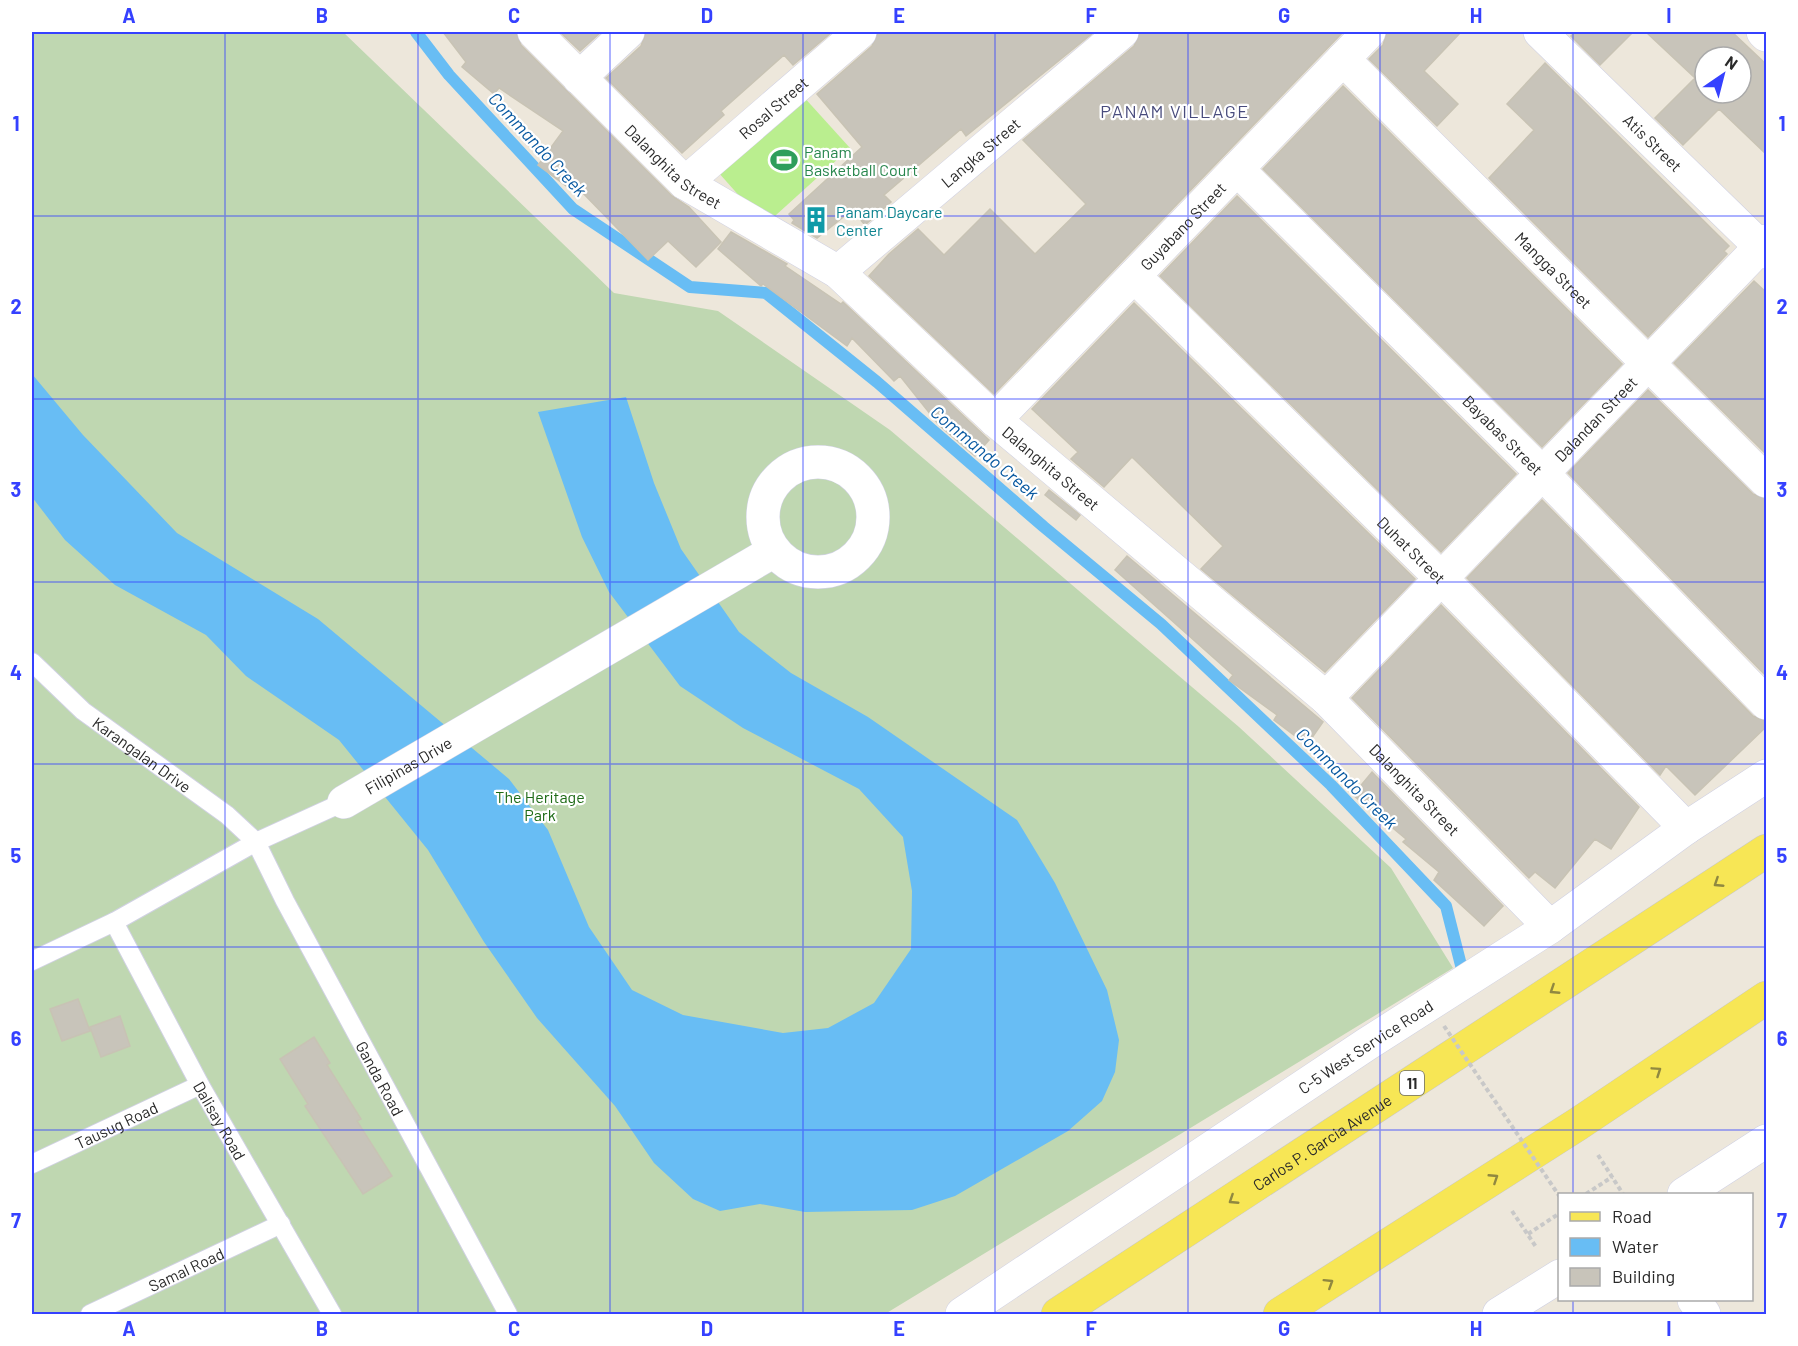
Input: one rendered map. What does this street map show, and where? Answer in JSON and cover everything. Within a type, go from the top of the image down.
[{"type":"main road","name":"Carlos P. Garcia Avenue","points":[[1058,1314],[1767,851]]},
{"type":"main road","points":[[1280,1314],[1492,1180],[1767,998]]},
{"type":"street","name":"Dalanghita Street","points":[[534,32],[685,183],[838,272],[995,420],[1326,698],[1550,927]]},
{"type":"street","points":[[579,78],[628,32]]},
{"type":"street","name":"Rosal Street","points":[[685,183],[860,32]]},
{"type":"street","name":"Langka Street","points":[[838,272],[1122,32]]},
{"type":"street","name":"Guyabano Street","points":[[995,420],[1370,32]]},
{"type":"street","name":"Atis Street","points":[[1540,32],[1765,247]]},
{"type":"street","points":[[1763,32],[1767,35]]},
{"type":"street","name":"Mangga Street","points":[[1342,59],[1767,481]]},
{"type":"street","name":"Bayabas Street","points":[[1237,169],[1542,473],[1767,703]]},
{"type":"street","name":"Dalandan Street","points":[[1326,698],[1649,363],[1765,247]]},
{"type":"street","name":"Duhat Street","points":[[1134,276],[1441,578],[1686,828]]},
{"type":"street","name":"Filipinas Drive","points":[[344,802],[766,556]]},
{"type":"street","name":"C-5 West Service Road","points":[[962,1314],[1386,1031],[1550,927],[1686,828],[1767,776]]},
{"type":"street","points":[[1686,1193],[1767,1141]]},
{"type":"street","points":[[1499,1314],[1558,1276]]},
{"type":"street","points":[[1695,1301],[1704,1314]]},
{"type":"lane","name":"Karangalan Drive","points":[[32,662],[82,711],[227,816],[256,842]]},
{"type":"lane","name":"Filipinas Drive","points":[[32,961],[114,922],[256,842],[344,802]]},
{"type":"lane","name":"Ganda Road","points":[[256,842],[285,901],[508,1314]]},
{"type":"lane","name":"Dalisay Road","points":[[114,922],[200,1085],[332,1314]]},
{"type":"lane","name":"Tausug Road","points":[[32,1164],[200,1085]]},
{"type":"lane","name":"Samal Road","points":[[90,1314],[281,1224]]},
{"type":"path","points":[[1444,1026],[1558,1194]]},
{"type":"path","points":[[1578,1124],[1622,1193]]},
{"type":"path","points":[[1588,1193],[1612,1177]]},
{"type":"path","points":[[1492,1180],[1558,1276]]},
{"type":"path","points":[[1527,1234],[1558,1214]]},
{"type":"green space","name":"The Heritage Park","points":[[32,32],[343,32],[614,293],[718,311],[890,430],[1239,727],[1391,868],[1453,968],[885,1314],[32,1314]]},
{"type":"green space","name":"Panam Basketball Court","points":[[802,95],[850,148],[765,225],[718,172]]},
{"type":"water","points":[[32,374],[83,435],[177,533],[318,619],[509,779],[548,830],[589,927],[632,990],[683,1015],[783,1033],[828,1028],[874,1003],[911,949],[912,891],[903,837],[859,789],[743,728],[680,686],[609,592],[582,537],[538,412],[626,397],[654,483],[681,549],[739,632],[791,673],[868,717],[1017,820],[1055,883],[1107,990],[1119,1040],[1115,1072],[1102,1101],[1068,1131],[955,1196],[912,1210],[805,1212],[760,1204],[720,1211],[693,1199],[654,1163],[615,1106],[537,1018],[484,942],[428,850],[339,740],[246,676],[206,635],[115,585],[65,540],[32,497]]},
{"type":"building","points":[[443,32],[516,32],[521,45],[672,196],[689,207],[721,242],[696,267],[668,241],[648,260],[577,187],[573,191],[538,165],[563,131],[499,88],[494,94],[462,67],[466,62]]},
{"type":"building","points":[[560,32],[601,32],[580,51]]},
{"type":"building","points":[[646,32],[832,32],[793,65],[784,55],[721,111],[724,115],[682,153],[606,78],[641,46]]},
{"type":"building","points":[[878,32],[1094,32],[966,136],[961,129],[884,195],[891,202],[865,225],[852,210],[817,238],[792,223],[794,220],[789,214],[862,147],[817,94],[872,46]]},
{"type":"building","points":[[1140,32],[1343,32],[994,394],[869,276],[889,254],[918,229],[944,255],[990,209],[1035,254],[1086,204],[1023,140],[1134,46]]},
{"type":"building","points":[[1387,32],[1461,32],[1424,71],[1458,104],[1437,126],[1369,59],[1383,45]]},
{"type":"building","points":[[1575,32],[1633,32],[1600,65],[1571,36]]},
{"type":"building","points":[[1646,32],[1732,32],[1746,45],[1693,45],[1693,76]]},
{"type":"building","points":[[1753,52],[1767,65],[1767,155],[1719,109],[1683,145],[1655,118],[1693,80],[1693,105],[1753,105]]},
{"type":"building","points":[[1545,63],[1729,246],[1724,251],[1727,254],[1648,337],[1489,178],[1534,130],[1507,104]]},
{"type":"building","points":[[1343,86],[1622,364],[1542,447],[1263,169]]},
{"type":"building","points":[[1237,196],[1516,474],[1441,552],[1160,276]]},
{"type":"building","points":[[731,232],[787,264],[785,266],[841,304],[843,302],[989,440],[975,456],[939,425],[900,376],[894,381],[852,338],[847,346],[763,284],[761,286],[718,249]]},
{"type":"building","points":[[1754,281],[1767,293],[1767,455],[1674,363]]},
{"type":"building","points":[[1134,303],[1415,579],[1325,672],[1201,569],[1223,546],[1132,457],[1104,487],[1071,459],[1078,452],[1032,409]]},
{"type":"building","points":[[1648,390],[1753,494],[1767,499],[1767,677],[1568,473]]},
{"type":"building","points":[[1049,490],[1080,515],[1076,520],[1045,495]]},
{"type":"building","points":[[1542,500],[1753,716],[1767,721],[1767,726],[1695,795],[1666,766],[1660,775],[1467,578]]},
{"type":"building","points":[[1127,556],[1323,722],[1307,745],[1274,720],[1277,715],[1229,680],[1233,675],[1115,570]]},
{"type":"building","points":[[1441,605],[1639,807],[1611,849],[1595,839],[1555,888],[1535,872],[1529,878],[1352,698]]},
{"type":"building","points":[[1372,772],[1503,906],[1484,926],[1434,880],[1439,872],[1403,842],[1406,839],[1353,795]]},
{"type":"building","points":[[78,999],[90,1031],[62,1041],[50,1009]]},
{"type":"building","points":[[120,1016],[130,1046],[101,1057],[90,1027]]},
{"type":"building","points":[[314,1037],[330,1063],[327,1065],[361,1119],[357,1121],[392,1176],[363,1194],[305,1106],[308,1104],[280,1059]]},
{"type":"waterway","name":"Commando Creek","points":[[416,32],[449,75],[573,209],[690,287],[766,293],[877,382],[1044,527],[1161,624],[1331,785],[1446,906],[1465,981]]},
{"type":"place","name":"Panam Basketball Court","points":[[784,160]]},
{"type":"place","name":"Panam Daycare Center","points":[[816,220]]},
{"type":"district","name":"PANAM VILLAGE","points":[[1175,111]]}]
